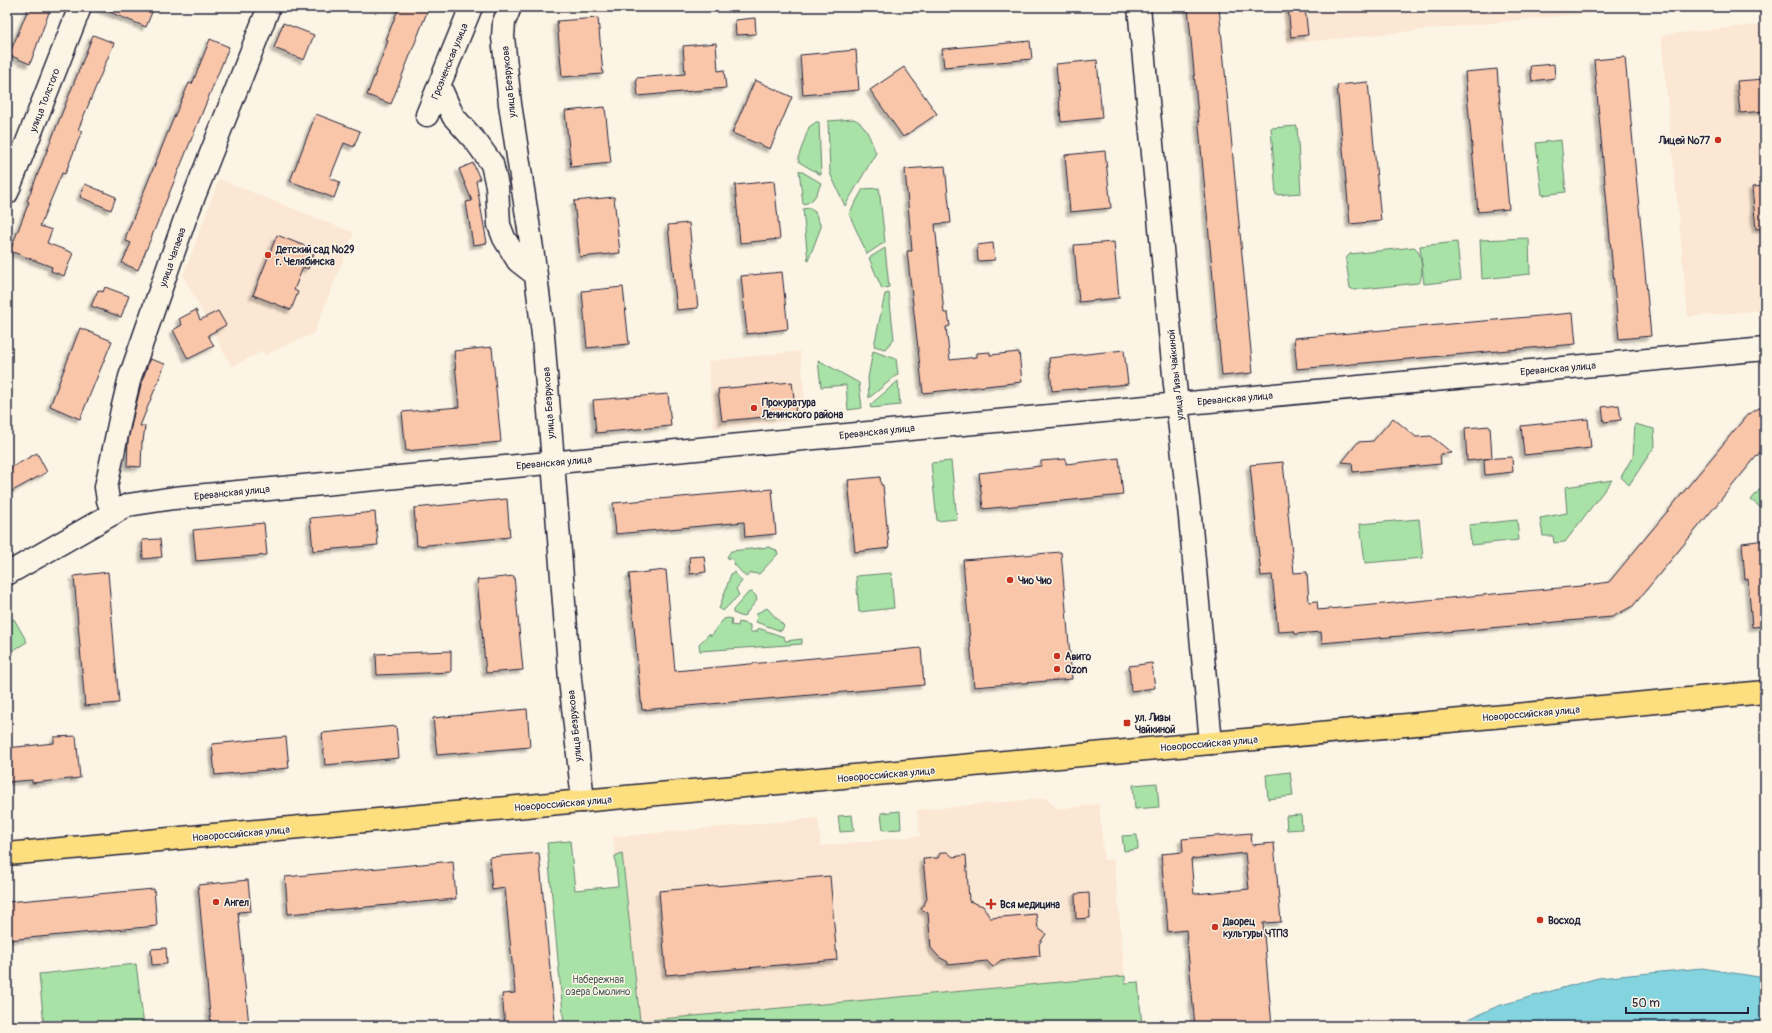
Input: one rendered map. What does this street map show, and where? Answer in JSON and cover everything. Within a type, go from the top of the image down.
[{"type":"main road","name":"Новороссийская улица","points":[[7,854],[1765,692]]},
{"type":"street","name":"улица Толстого","points":[[7,193],[15,150],[80,7]]},
{"type":"street","name":"улица Чапаева","points":[[114,514],[108,500],[106,487],[130,377],[185,219],[269,7]]},
{"type":"street","name":"Грозненская улица","points":[[427,115],[471,7]]},
{"type":"street","name":"улица Безрукова","points":[[510,7],[504,22],[504,45],[510,104],[536,275],[543,335],[570,685],[583,801]]},
{"type":"street","name":"улица Лизы Чайкиной","points":[[1139,7],[1211,743]]},
{"type":"street","points":[[439,85],[453,116],[477,142],[492,164],[497,186],[499,225],[504,238],[518,260],[536,275]]},
{"type":"street","name":"Ереванская улица","points":[[7,574],[135,503],[174,498],[1765,349]]},
{"type":"shaded area","points":[[1282,7],[1629,7],[1629,9],[1286,44]]},
{"type":"shaded area","name":"Лицей №77","points":[[1765,24],[1765,310],[1688,317],[1661,35]]},
{"type":"shaded area","name":"Детский сад №29 г. Челябинска","points":[[219,179],[354,233],[314,333],[265,355],[262,351],[232,367],[183,276]]},
{"type":"shaded area","points":[[800,351],[807,419],[714,429],[708,361]]},
{"type":"shaded area","points":[[1046,798],[1057,809],[1099,804],[1104,860],[1114,859],[1125,976],[640,1021],[623,856],[615,856],[613,837],[818,818],[821,846],[920,836],[917,810]]},
{"type":"green space","points":[[853,119],[858,121],[865,128],[876,153],[845,206],[830,173],[828,121]]},
{"type":"green space","points":[[816,122],[819,122],[821,175],[799,162],[798,158],[809,127]]},
{"type":"green space","points":[[1297,126],[1301,193],[1276,195],[1271,128]]},
{"type":"green space","points":[[1561,140],[1566,192],[1542,195],[1536,143]]},
{"type":"green space","points":[[799,170],[821,183],[817,194],[813,199],[803,204]]},
{"type":"green space","points":[[879,188],[885,242],[867,254],[849,214],[863,189]]},
{"type":"green space","points":[[809,208],[815,212],[821,227],[808,261],[803,209]]},
{"type":"green space","points":[[1529,238],[1530,274],[1482,279],[1480,240]]},
{"type":"green space","points":[[1457,242],[1461,280],[1424,284],[1420,246]]},
{"type":"green space","points":[[1414,247],[1417,249],[1422,265],[1421,276],[1418,283],[1354,290],[1350,288],[1346,261],[1350,254]]},
{"type":"green space","points":[[885,248],[889,287],[882,289],[869,258]]},
{"type":"green space","points":[[889,293],[894,339],[885,349],[874,346],[885,294]]},
{"type":"green space","points":[[873,351],[896,359],[898,374],[869,398],[868,378]]},
{"type":"green space","points":[[818,360],[859,383],[862,408],[848,410],[846,385],[821,387]]},
{"type":"green space","points":[[898,381],[900,405],[871,408],[870,405]]},
{"type":"green space","points":[[1635,424],[1654,429],[1655,446],[1629,485],[1621,477],[1633,456]]},
{"type":"green space","points":[[951,461],[957,519],[937,521],[931,463]]},
{"type":"green space","points":[[1612,480],[1565,542],[1554,543],[1553,536],[1543,536],[1540,518],[1567,513],[1565,487]]},
{"type":"green space","points":[[1765,483],[1765,507],[1761,508],[1751,500]]},
{"type":"green space","points":[[1419,519],[1423,558],[1365,563],[1360,524]]},
{"type":"green space","points":[[1517,520],[1519,540],[1471,545],[1469,525]]},
{"type":"green space","points":[[769,547],[776,550],[778,554],[759,574],[751,573],[746,577],[734,564],[735,563],[730,557],[729,559],[727,557],[731,551]]},
{"type":"green space","points":[[734,572],[742,581],[736,589],[739,595],[723,611],[719,609],[731,574]]},
{"type":"green space","points":[[891,573],[894,608],[859,612],[856,576]]},
{"type":"green space","points":[[752,592],[756,596],[757,600],[745,615],[743,617],[733,613],[733,610],[748,593]]},
{"type":"green space","points":[[767,608],[784,626],[781,631],[756,622],[757,613]]},
{"type":"green space","points":[[14,619],[27,642],[7,654],[7,623]]},
{"type":"green space","points":[[724,619],[732,619],[731,625],[738,626],[739,622],[750,625],[750,632],[757,632],[758,628],[784,637],[785,641],[802,639],[802,644],[700,651],[699,644],[709,634],[711,636]]},
{"type":"green space","points":[[1290,772],[1293,796],[1268,799],[1266,775]]},
{"type":"green space","points":[[1157,783],[1159,807],[1135,809],[1133,785]]},
{"type":"green space","points":[[900,811],[901,829],[883,830],[881,813]]},
{"type":"green space","points":[[852,815],[854,831],[840,832],[838,816]]},
{"type":"green space","points":[[1301,815],[1302,829],[1287,830],[1286,816]]},
{"type":"green space","points":[[1137,835],[1138,849],[1124,851],[1122,836]]},
{"type":"green space","name":"Набережная озера Смолино","points":[[570,841],[575,890],[618,886],[615,856],[622,853],[640,1021],[1125,976],[1125,983],[1138,982],[1142,1026],[1053,1026],[1041,1024],[1017,1026],[547,1026],[564,1024],[547,843]]},
{"type":"green space","points":[[136,964],[144,1026],[44,1026],[39,974]]},
{"type":"water","points":[[1702,968],[1765,978],[1765,1026],[1453,1026],[1498,1006],[1598,978]]},
{"type":"building","points":[[29,7],[51,7],[30,64],[9,55]]},
{"type":"building","points":[[97,7],[154,7],[146,27]]},
{"type":"building","points":[[399,7],[429,7],[391,104],[367,95],[388,41],[386,40]]},
{"type":"building","points":[[1188,7],[1219,7],[1253,373],[1222,376]]},
{"type":"building","points":[[1288,7],[1305,7],[1308,35],[1291,37]]},
{"type":"building","points":[[598,18],[603,74],[562,77],[557,21]]},
{"type":"building","points":[[755,18],[756,34],[736,35],[735,20]]},
{"type":"building","points":[[283,23],[314,35],[304,60],[274,48]]},
{"type":"building","points":[[93,35],[114,43],[78,130],[82,131],[65,174],[62,173],[40,226],[52,230],[47,243],[73,253],[64,276],[51,271],[52,267],[10,251],[29,202],[27,201]]},
{"type":"building","points":[[210,39],[229,47],[138,270],[122,263],[131,243],[126,241],[126,236],[172,122],[189,83],[192,84]]},
{"type":"building","points":[[1030,41],[1032,59],[944,67],[942,49]]},
{"type":"building","points":[[716,43],[718,71],[724,70],[726,88],[638,96],[636,78],[685,74],[683,46]]},
{"type":"building","points":[[856,50],[859,90],[803,95],[800,55]]},
{"type":"building","points":[[1625,57],[1651,336],[1619,339],[1594,60]]},
{"type":"building","points":[[1097,60],[1102,118],[1061,122],[1056,64]]},
{"type":"building","points":[[1554,64],[1555,78],[1532,81],[1530,66]]},
{"type":"building","points":[[904,67],[937,114],[903,137],[870,90]]},
{"type":"building","points":[[1497,69],[1509,209],[1478,212],[1465,72]]},
{"type":"building","points":[[1765,79],[1765,111],[1740,113],[1737,81]]},
{"type":"building","points":[[755,80],[792,97],[770,149],[732,133]]},
{"type":"building","points":[[1368,82],[1381,221],[1350,224],[1337,85]]},
{"type":"building","points":[[605,107],[611,163],[571,167],[565,111]]},
{"type":"building","points":[[316,114],[360,131],[354,147],[344,143],[330,178],[340,182],[334,198],[290,181]]},
{"type":"building","points":[[1105,151],[1111,208],[1070,212],[1065,155]]},
{"type":"building","points":[[473,163],[480,179],[476,181],[487,243],[473,245],[466,202],[472,201],[459,169]]},
{"type":"building","points":[[945,166],[951,223],[935,224],[944,313],[948,313],[950,326],[946,327],[950,360],[977,357],[977,353],[990,352],[990,355],[1019,352],[1022,382],[923,393],[907,251],[912,251],[905,169]]},
{"type":"building","points":[[774,181],[780,239],[740,243],[735,185]]},
{"type":"building","points":[[85,184],[116,197],[111,210],[80,197]]},
{"type":"building","points":[[1765,186],[1765,228],[1756,229],[1752,187]]},
{"type":"building","points":[[614,197],[620,253],[580,257],[574,201]]},
{"type":"building","points":[[689,223],[698,308],[677,310],[668,225]]},
{"type":"building","points":[[277,235],[315,250],[308,269],[303,267],[294,290],[298,292],[291,310],[253,295]]},
{"type":"building","points":[[1114,242],[1119,298],[1079,302],[1074,245]]},
{"type":"building","points":[[993,243],[995,260],[978,261],[977,245]]},
{"type":"building","points":[[782,272],[788,329],[747,334],[741,276]]},
{"type":"building","points":[[105,287],[129,296],[121,317],[91,306],[98,290],[103,292]]},
{"type":"building","points":[[623,287],[629,344],[587,348],[582,291]]},
{"type":"building","points":[[196,310],[200,320],[218,311],[226,325],[208,335],[214,346],[188,359],[173,330],[182,325],[179,319]]},
{"type":"building","points":[[1573,313],[1576,344],[1297,369],[1294,338]]},
{"type":"building","points":[[80,328],[112,341],[80,419],[50,406]]},
{"type":"building","points":[[492,347],[501,442],[406,451],[402,412],[459,407],[454,351]]},
{"type":"building","points":[[1124,350],[1128,384],[1052,391],[1049,358]]},
{"type":"building","points":[[150,359],[165,364],[140,426],[145,426],[142,442],[141,467],[127,466],[128,441],[134,413],[142,381]]},
{"type":"building","points":[[792,382],[796,414],[722,421],[718,389]]},
{"type":"building","points":[[668,394],[671,426],[596,433],[593,400]]},
{"type":"building","points":[[1619,405],[1621,420],[1604,422],[1602,407]]},
{"type":"building","points":[[1765,405],[1765,446],[1633,606],[1612,617],[1322,643],[1321,632],[1295,634],[1294,631],[1278,632],[1272,575],[1261,576],[1250,465],[1283,462],[1294,573],[1307,572],[1309,602],[1317,601],[1318,610],[1581,586],[1609,582],[1748,414]]},
{"type":"building","points":[[1393,418],[1416,437],[1431,436],[1452,453],[1440,454],[1441,464],[1353,472],[1352,463],[1342,462],[1358,442],[1373,441]]},
{"type":"building","points":[[1588,419],[1591,448],[1524,455],[1521,426]]},
{"type":"building","points":[[1490,426],[1492,458],[1467,461],[1465,428]]},
{"type":"building","points":[[37,453],[47,472],[7,494],[7,470]]},
{"type":"building","points":[[1512,457],[1513,472],[1485,475],[1484,459]]},
{"type":"building","points":[[1119,458],[1123,495],[983,509],[979,473],[1041,466],[1041,461],[1066,459],[1066,464]]},
{"type":"building","points":[[880,477],[881,485],[883,485],[889,548],[855,552],[848,480]]},
{"type":"building","points":[[772,489],[776,534],[745,537],[744,522],[616,534],[613,503]]},
{"type":"building","points":[[507,499],[510,537],[417,546],[414,508]]},
{"type":"building","points":[[375,512],[378,545],[313,551],[310,518]]},
{"type":"building","points":[[264,523],[267,555],[196,561],[193,530]]},
{"type":"building","points":[[160,539],[162,557],[143,559],[142,540]]},
{"type":"building","points":[[1765,540],[1765,626],[1752,627],[1748,579],[1745,579],[1742,543]]},
{"type":"building","points":[[1061,552],[1072,679],[974,687],[963,560]]},
{"type":"building","points":[[704,556],[706,572],[690,574],[689,557]]},
{"type":"building","points":[[666,570],[675,671],[921,648],[924,685],[642,710],[629,574]]},
{"type":"building","points":[[108,572],[119,703],[85,706],[74,576]]},
{"type":"building","points":[[514,576],[523,670],[486,673],[477,580]]},
{"type":"building","points":[[451,651],[451,672],[377,675],[376,654]]},
{"type":"building","points":[[1152,663],[1155,688],[1131,691],[1129,666]]},
{"type":"building","points":[[527,709],[530,747],[437,755],[433,718]]},
{"type":"building","points":[[396,726],[399,758],[325,765],[322,733]]},
{"type":"building","points":[[76,736],[80,778],[32,783],[32,780],[7,782],[7,748],[54,743],[54,737]]},
{"type":"building","points":[[286,737],[289,768],[215,775],[212,744]]},
{"type":"building","name":"Дворец культуры ЧТПЗ","points":[[1251,833],[1252,845],[1274,843],[1281,922],[1263,923],[1272,1026],[1195,1026],[1186,930],[1168,932],[1161,854],[1183,852],[1182,839]],"holes":[[[1245,853],[1249,889],[1194,894],[1191,859]]]},
{"type":"building","points":[[947,852],[953,857],[966,855],[969,901],[983,906],[990,918],[1036,914],[1038,928],[1046,934],[1039,944],[1040,956],[1001,960],[993,967],[987,961],[948,965],[948,962],[939,957],[931,948],[928,913],[921,909],[927,899],[923,859],[938,858],[940,853]]},
{"type":"building","points":[[539,853],[555,1021],[505,1026],[502,994],[515,993],[505,888],[492,890],[489,857]]},
{"type":"building","points":[[453,861],[456,899],[288,914],[285,877]]},
{"type":"building","points":[[830,876],[837,960],[666,975],[659,891]]},
{"type":"building","points":[[248,880],[251,911],[238,912],[249,1026],[211,1026],[198,885]]},
{"type":"building","points":[[154,889],[157,926],[7,940],[7,902]]},
{"type":"building","points":[[1089,893],[1090,918],[1076,919],[1075,894]]},
{"type":"building","points":[[166,948],[167,964],[152,965],[151,949]]},
{"type":"place","name":"Лицей №77","points":[[1718,140]]},
{"type":"place","name":"Детский сад №29 г. Челябинска","points":[[268,255]]},
{"type":"place","name":"Прокуратура Ленинского района","points":[[754,408]]},
{"type":"place","name":"Чио Чио","points":[[1010,580]]},
{"type":"place","name":"Авито","points":[[1057,656]]},
{"type":"place","name":"Ozon","points":[[1057,669]]},
{"type":"place","name":"ул. Лизы Чайкиной","points":[[1127,723]]},
{"type":"place","name":"Ангел","points":[[216,902]]},
{"type":"place","name":"Вся медицина","points":[[991,904]]},
{"type":"place","name":"Восход","points":[[1540,920]]},
{"type":"place","name":"Дворец культуры ЧТПЗ","points":[[1215,927]]}]
